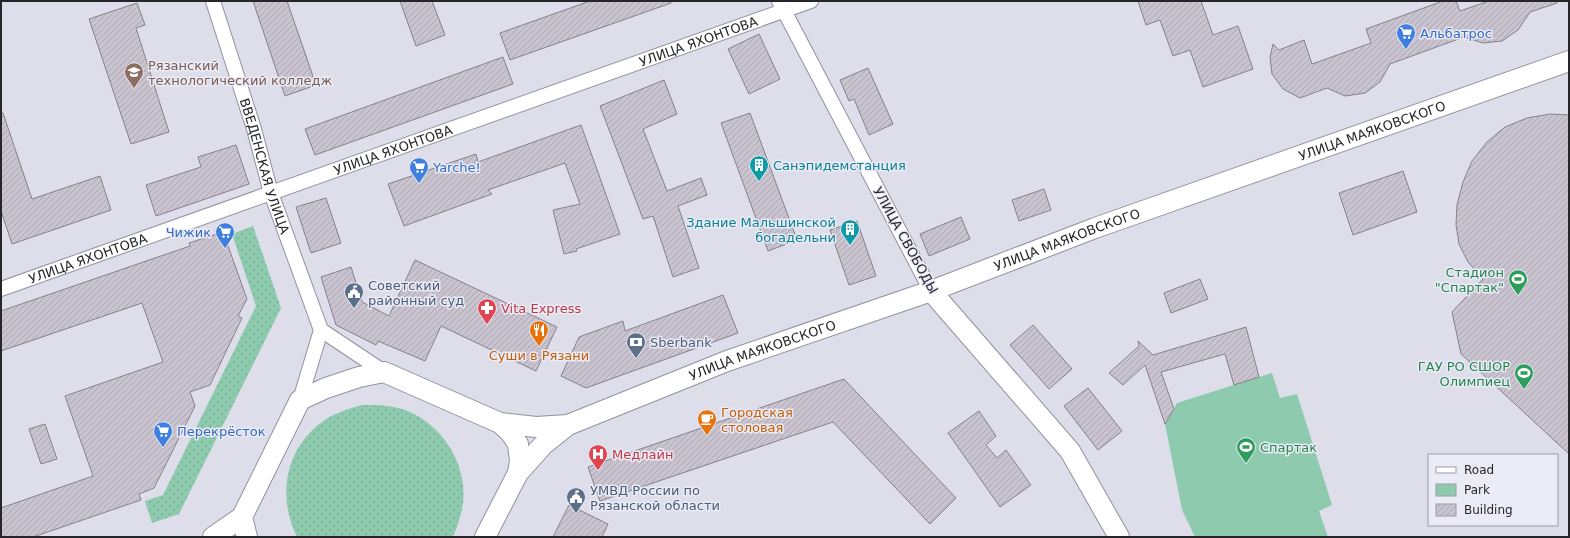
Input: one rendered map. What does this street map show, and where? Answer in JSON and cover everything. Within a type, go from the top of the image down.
[{"type":"street","name":"ВВЕДЕНСКАЯ УЛИЦА","points":[[213,1],[254,129],[271,193],[321,330]]},
{"type":"street","name":"УЛИЦА ЯХОНТОВА","points":[[1,289],[271,193],[781,5],[811,1]]},
{"type":"street","name":"УЛИЦА СВОБОДЫ","points":[[781,5],[931,291],[1070,451],[1119,537]]},
{"type":"street","name":"УЛИЦА МАЯКОВСКОГО","points":[[518,474],[543,445],[568,425],[727,361],[931,291],[1095,228],[1569,61]]},
{"type":"street","points":[[213,537],[242,517],[300,400],[321,330],[384,372],[500,423],[510,432],[518,444],[520,461],[518,474],[484,537]]},
{"type":"street","points":[[300,400],[326,388],[359,377],[384,372]]},
{"type":"street","name":"УЛИЦА МАЯКОВСКОГО","points":[[500,423],[536,427],[568,425]]},
{"type":"street","points":[[242,517],[246,537]]},
{"type":"green space","points":[[253,226],[281,308],[179,514],[152,523],[145,501],[163,495],[256,306],[232,234]]},
{"type":"green space","name":"Спартак","points":[[1272,373],[1280,398],[1297,394],[1332,505],[1319,511],[1328,537],[1195,537],[1182,510],[1165,424],[1177,403]]},
{"type":"green space","points":[[362,405],[380,405],[410,412],[424,420],[437,431],[447,443],[461,472],[463,488],[463,504],[456,529],[452,537],[297,537],[287,506],[286,490],[288,475],[293,460],[309,433],[322,422],[336,414]]},
{"type":"building","points":[[253,1],[287,1],[316,85],[285,96]]},
{"type":"building","points":[[400,1],[432,1],[445,35],[416,46]]},
{"type":"building","points":[[590,1],[671,1],[671,3],[510,60],[500,33]]},
{"type":"building","points":[[1138,1],[1201,1],[1213,35],[1238,26],[1253,69],[1203,87],[1190,50],[1173,56],[1160,20],[1146,25]]},
{"type":"building","points":[[1443,1],[1456,1],[1460,11],[1489,1],[1557,1],[1557,3],[1530,12],[1518,30],[1502,41],[1483,43],[1464,37],[1390,64],[1380,82],[1365,93],[1345,96],[1327,88],[1300,98],[1283,89],[1272,74],[1270,57],[1273,44],[1279,50],[1304,40],[1312,64],[1371,43],[1366,29]]},
{"type":"building","name":"Рязанский технологический колледж","points":[[137,3],[145,25],[136,28],[169,132],[131,144],[89,19]]},
{"type":"building","points":[[759,34],[780,79],[749,94],[728,49]]},
{"type":"building","points":[[503,57],[513,84],[315,155],[305,129]]},
{"type":"building","points":[[868,68],[893,124],[869,135],[854,99],[849,101],[840,80]]},
{"type":"building","points":[[664,80],[677,114],[643,129],[667,191],[701,178],[707,195],[678,206],[699,268],[673,277],[653,216],[643,219],[600,106]]},
{"type":"building","points":[[1,113],[3,113],[32,199],[100,176],[111,210],[12,244],[1,211]]},
{"type":"building","name":"Санэпидемстанция","points":[[750,113],[797,240],[768,251],[721,123]]},
{"type":"building","name":"Стадион \"Спартак\"","points":[[1550,114],[1569,115],[1569,454],[1461,354],[1452,312],[1483,279],[1468,262],[1459,244],[1456,225],[1457,205],[1463,182],[1472,161],[1487,142],[1505,127],[1527,118]]},
{"type":"building","points":[[581,125],[620,234],[576,249],[577,251],[564,254],[553,210],[580,204],[565,163],[488,190],[492,194],[404,226],[388,184],[476,154],[478,162]]},
{"type":"building","points":[[236,145],[249,184],[156,216],[146,185],[201,167],[198,157]]},
{"type":"building","points":[[1403,171],[1417,212],[1353,235],[1339,193]]},
{"type":"building","points":[[1044,189],[1051,210],[1019,221],[1012,200]]},
{"type":"building","points":[[326,198],[341,243],[311,253],[296,207]]},
{"type":"building","points":[[961,217],[970,239],[929,256],[920,234]]},
{"type":"building","name":"Здание Мальшинской богадельни","points":[[857,221],[876,276],[849,285],[830,230]]},
{"type":"building","points":[[223,232],[247,299],[238,316],[242,318],[210,385],[190,392],[195,406],[154,488],[139,494],[141,500],[33,537],[1,537],[1,508],[93,476],[65,396],[163,362],[142,303],[1,351],[1,311],[190,246],[189,243]]},
{"type":"building","points":[[415,260],[557,327],[536,371],[441,326],[425,361],[378,341],[376,345],[336,325],[321,277],[351,267],[362,302],[389,316]]},
{"type":"building","points":[[1200,279],[1208,299],[1171,313],[1164,293]]},
{"type":"building","points":[[723,295],[738,333],[586,388],[561,376],[579,337],[623,321],[625,331]]},
{"type":"building","points":[[1033,325],[1072,369],[1049,389],[1010,345]]},
{"type":"building","points":[[1246,327],[1259,377],[1234,385],[1225,354],[1161,372],[1174,409],[1165,424],[1145,365],[1123,385],[1109,373],[1139,346],[1138,341],[1153,355]]},
{"type":"building","points":[[844,379],[956,498],[930,524],[833,422],[600,501],[588,467]]},
{"type":"building","points":[[1088,388],[1122,431],[1098,450],[1064,406]]},
{"type":"building","points":[[979,411],[996,436],[986,445],[997,458],[1006,450],[1031,485],[1000,507],[948,433]]},
{"type":"building","points":[[45,424],[57,459],[41,464],[29,429]]},
{"type":"building","name":"УМВД России по Рязанской области","points":[[569,505],[608,524],[602,537],[553,537]]},
{"type":"place","name":"Альбатрос","points":[[1406,50]]},
{"type":"place","name":"Рязанский технологический колледж","points":[[134,89]]},
{"type":"place","name":"Санэпидемстанция","points":[[759,182]]},
{"type":"place","name":"Yarche!","points":[[419,184]]},
{"type":"place","name":"Здание Мальшинской богадельни","points":[[850,246]]},
{"type":"place","name":"Чижик","points":[[225,249]]},
{"type":"place","name":"Стадион \"Спартак\"","points":[[1518,296]]},
{"type":"place","name":"Советский районный суд","points":[[354,309]]},
{"type":"place","name":"Vita Express","points":[[487,325]]},
{"type":"place","name":"Суши в Рязани","points":[[539,347]]},
{"type":"place","name":"Sberbank","points":[[636,359]]},
{"type":"place","name":"ГАУ РО СШОР Олимпиец","points":[[1524,390]]},
{"type":"place","name":"Городская столовая","points":[[707,436]]},
{"type":"place","name":"Перекрёсток","points":[[163,448]]},
{"type":"place","name":"Спартак","points":[[1246,464]]},
{"type":"place","name":"Медлайн","points":[[598,471]]},
{"type":"place","name":"УМВД России по Рязанской области","points":[[576,514]]}]
